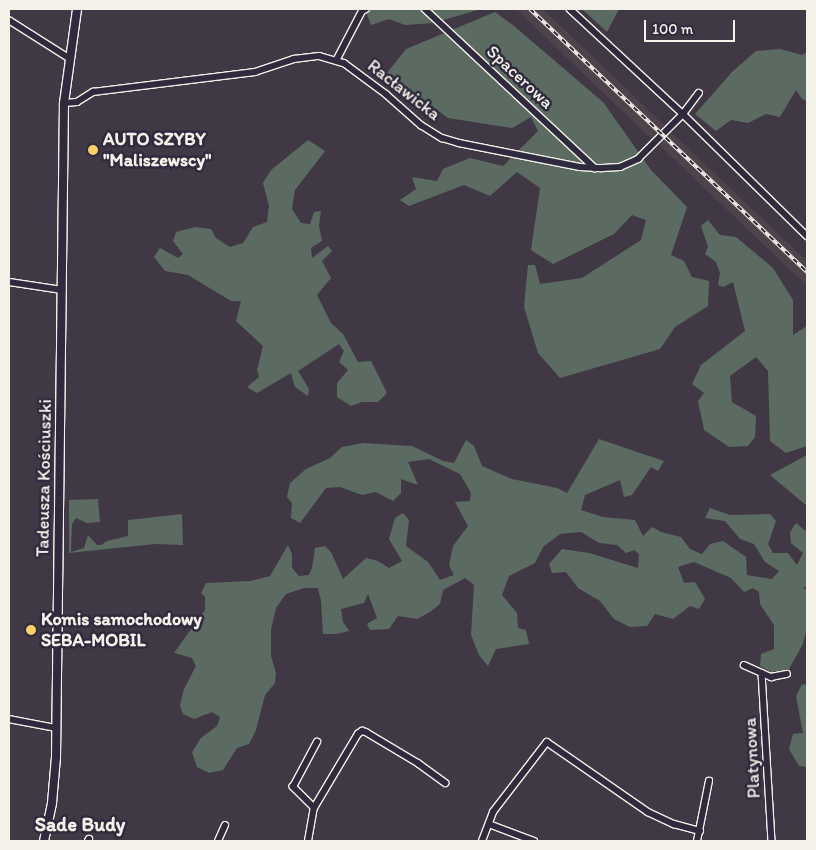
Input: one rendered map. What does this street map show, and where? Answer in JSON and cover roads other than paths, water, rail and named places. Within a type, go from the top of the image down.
[{"type":"main road","name":"Tadeusza Kościuszki","points":[[44,841],[54,787],[56,728],[64,103],[77,9]]},
{"type":"street","points":[[337,60],[362,11],[366,9]]},
{"type":"street","name":"Spacerowa","points":[[425,9],[595,168]]},
{"type":"street","points":[[570,9],[683,114],[807,236]]},
{"type":"street","points":[[9,20],[69,58]]},
{"type":"street","name":"Racławicka","points":[[64,103],[77,102],[93,92],[255,72],[308,56],[337,60],[360,74],[421,125],[442,138],[580,167],[595,168],[620,167],[638,159],[683,114],[699,93]]},
{"type":"street","points":[[9,282],[62,290]]},
{"type":"street","points":[[744,665],[771,677],[787,674]]},
{"type":"street","name":"Platynowa","points":[[762,673],[772,841]]},
{"type":"street","points":[[9,719],[56,728]]},
{"type":"street","points":[[308,841],[314,808],[358,734],[362,731],[418,763],[446,783]]},
{"type":"street","points":[[314,808],[293,787],[317,742]]},
{"type":"street","points":[[482,841],[493,812],[547,742],[648,812],[674,824],[700,831]]},
{"type":"street","points":[[697,841],[709,781]]},
{"type":"street","points":[[489,824],[534,841]]},
{"type":"street","points":[[218,841],[225,825]]},
{"type":"railway","points":[[530,9],[807,272]]},
{"type":"place","name":"AUTO SZYBY \"Maliszewscy\"","points":[[93,150]]},
{"type":"place","name":"Komis samochodowy SEBA-MOBIL","points":[[31,630]]},
{"type":"district","name":"Sade Budy","points":[[80,824]]}]
